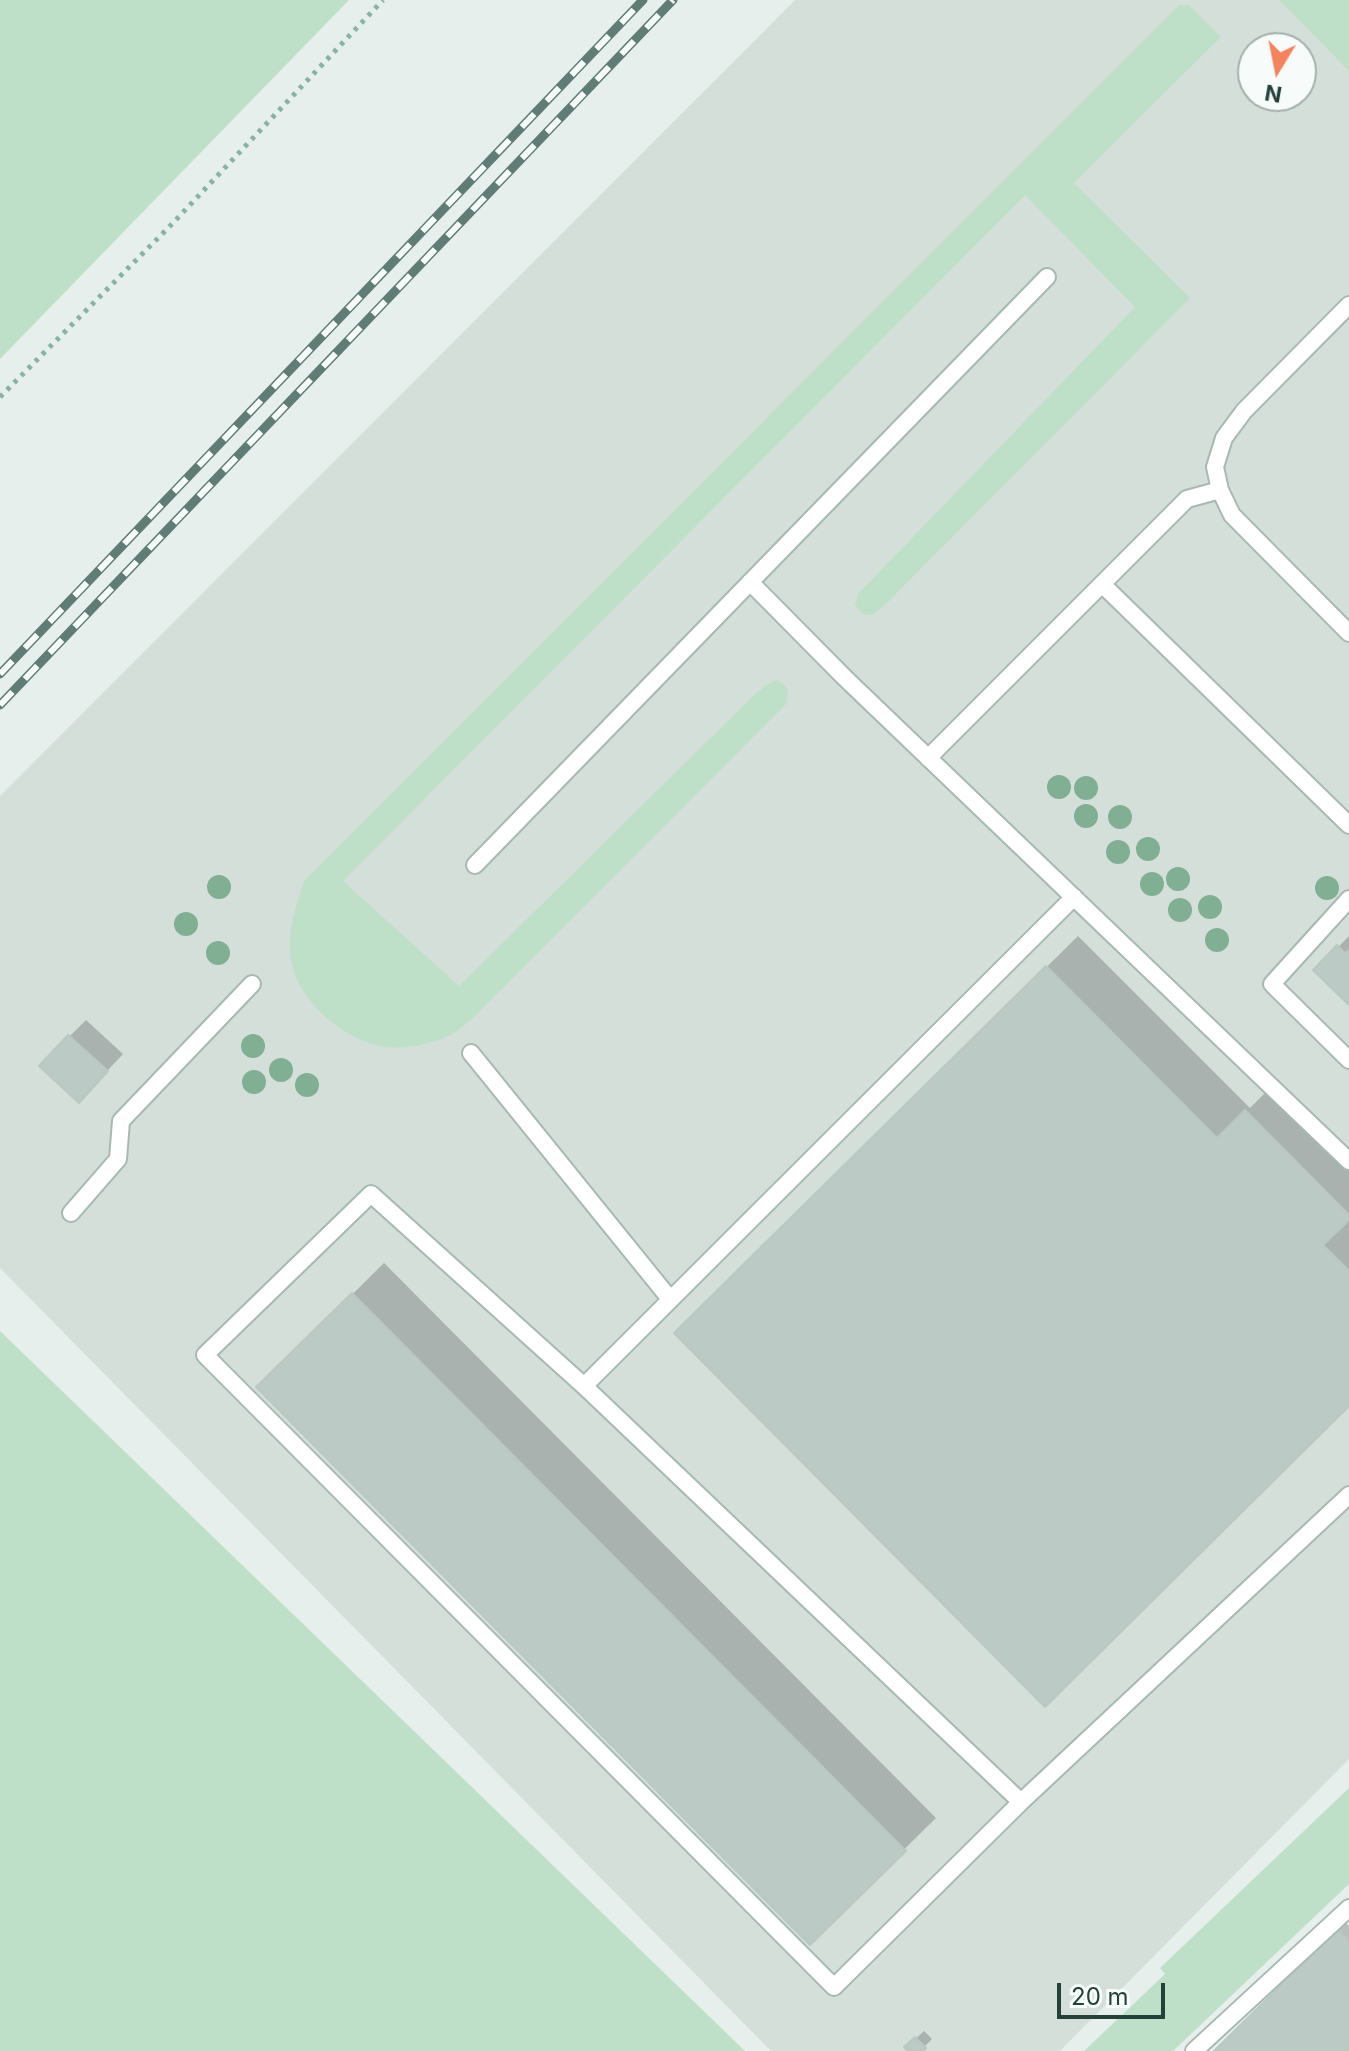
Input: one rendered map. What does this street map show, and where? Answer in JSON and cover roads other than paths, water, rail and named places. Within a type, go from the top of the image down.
[{"type":"lane","points":[[475,865],[1047,277]]},
{"type":"lane","points":[[1349,305],[1244,411],[1224,438],[1215,467],[1220,490],[1232,515],[1349,633]]},
{"type":"lane","points":[[928,758],[1187,499],[1220,490]]},
{"type":"lane","points":[[750,582],[845,678],[1349,1161]]},
{"type":"lane","points":[[1102,584],[1349,825]]},
{"type":"lane","points":[[584,1386],[1074,897]]},
{"type":"lane","points":[[1349,899],[1272,984],[1349,1060]]},
{"type":"lane","points":[[71,1213],[118,1159],[121,1121],[252,984]]},
{"type":"lane","points":[[471,1053],[670,1299]]},
{"type":"lane","points":[[1021,1802],[584,1386],[371,1194],[205,1355],[834,1987],[1021,1802],[1349,1495]]},
{"type":"lane","points":[[1194,2051],[1349,1908]]},
{"type":"railway","points":[[0,674],[643,0]]},
{"type":"railway","points":[[0,705],[673,0]]}]
